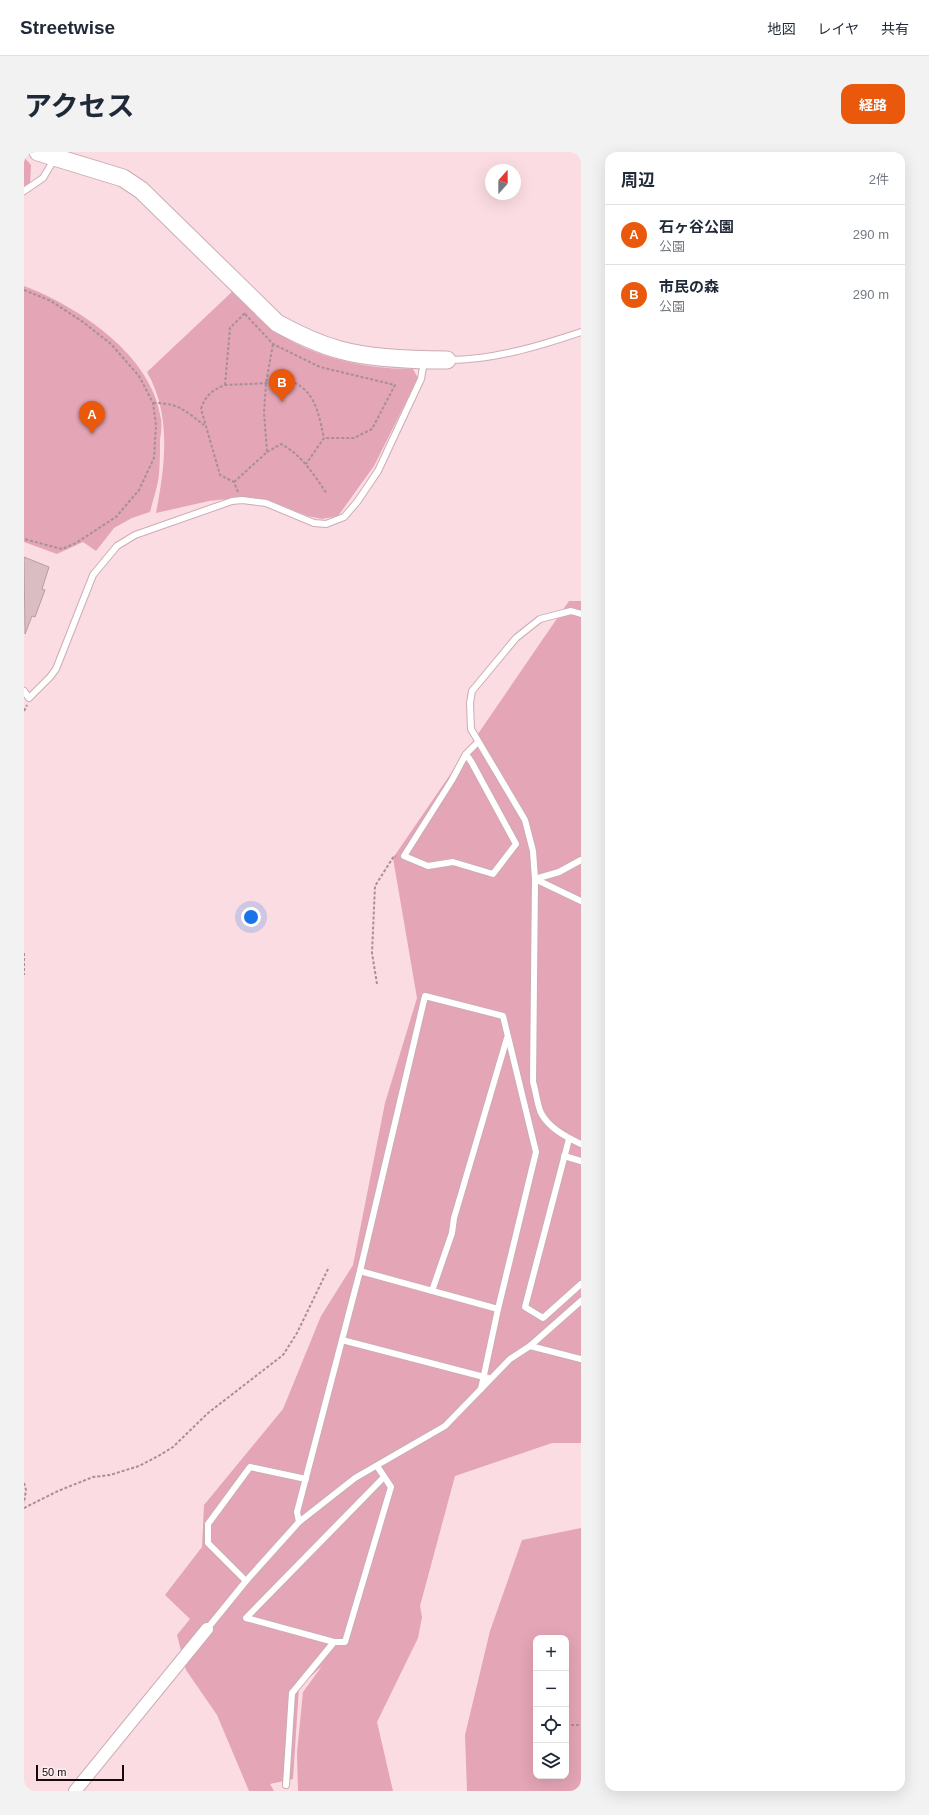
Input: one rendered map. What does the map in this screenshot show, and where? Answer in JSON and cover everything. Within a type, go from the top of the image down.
[{"type":"street","points":[[38,152],[123,178],[141,190],[250,308],[278,323],[314,341],[341,350],[424,360],[447,360]]},
{"type":"street","points":[[75,1791],[207,1629]]},
{"type":"lane","points":[[24,191],[43,178],[55,158]]},
{"type":"lane","points":[[447,360],[470,360],[539,346],[581,332]]},
{"type":"lane","points":[[24,691],[29,698],[56,669],[92,575],[117,546],[135,535],[232,501],[242,500],[266,503],[314,523],[326,524],[344,517],[357,502],[378,472],[421,379],[424,360]]},
{"type":"lane","points":[[581,614],[571,611],[540,620],[516,638],[472,691],[470,703],[471,729],[525,820],[533,851],[535,879],[533,1082],[541,1113],[552,1127],[569,1139],[581,1144]]},
{"type":"lane","points":[[466,754],[516,844],[493,874],[453,862],[428,866],[404,856],[452,780],[466,754],[478,742]]},
{"type":"lane","points":[[535,879],[559,872],[581,860]]},
{"type":"lane","points":[[535,879],[581,901]]},
{"type":"lane","points":[[299,1522],[297,1512],[360,1272],[425,996],[503,1016],[536,1152],[498,1309],[481,1388]]},
{"type":"lane","points":[[432,1291],[452,1234],[454,1218],[508,1036]]},
{"type":"lane","points":[[569,1139],[525,1307],[543,1318],[581,1284]]},
{"type":"lane","points":[[564,1156],[581,1161]]},
{"type":"lane","points":[[360,1272],[498,1309]]},
{"type":"lane","points":[[207,1629],[246,1581],[299,1522],[356,1478],[445,1426],[510,1358],[530,1346],[581,1301]]},
{"type":"lane","points":[[342,1340],[490,1379]]},
{"type":"lane","points":[[530,1346],[581,1358]]},
{"type":"lane","points":[[377,1466],[391,1487],[345,1642],[334,1642],[246,1618],[384,1477]]},
{"type":"lane","points":[[246,1581],[208,1543],[208,1524],[250,1468],[306,1479]]},
{"type":"lane","points":[[286,1785],[292,1693],[334,1642]]},
{"type":"path","points":[[24,290],[52,301],[83,322],[110,344],[139,376],[153,403],[156,425],[154,458],[139,490],[116,517],[76,543],[62,549],[24,539]]},
{"type":"path","points":[[225,385],[230,328],[250,308],[273,344],[320,367],[395,385],[372,429],[354,438],[324,438]]},
{"type":"path","points":[[267,452],[264,413],[266,383],[273,344]]},
{"type":"path","points":[[242,500],[234,482],[220,475],[200,409],[204,399],[215,389],[225,385],[293,382],[302,386],[316,405],[324,438],[306,464]]},
{"type":"path","points":[[153,403],[168,403],[179,406],[205,426]]},
{"type":"path","points":[[234,482],[267,452],[282,444],[291,449],[306,464],[327,494]]},
{"type":"path","points":[[377,984],[372,953],[375,886],[394,856],[404,856]]},
{"type":"path","points":[[24,953],[24,975]]},
{"type":"path","points":[[24,1508],[58,1490],[93,1477],[110,1475],[139,1466],[173,1446],[208,1413],[283,1355],[297,1333],[329,1267]]},
{"type":"path","points":[[24,1483],[26,1490],[24,1503]]},
{"type":"path","points":[[569,1725],[581,1726]]},
{"type":"shaded area","points":[[24,157],[31,165],[30,184],[24,186]]},
{"type":"shaded area","points":[[24,286],[67,307],[89,320],[110,336],[128,354],[144,374],[155,396],[161,419],[160,461],[157,488],[150,512],[132,518],[114,528],[96,551],[83,542],[57,554],[24,542]]},
{"type":"shaded area","points":[[234,290],[263,322],[296,344],[315,352],[353,363],[413,369],[418,378],[374,466],[338,516],[322,519],[308,516],[268,500],[246,497],[209,501],[156,513],[164,459],[163,424],[155,389],[147,372]]},
{"type":"shaded area","points":[[569,601],[581,601],[581,1443],[552,1443],[455,1476],[420,1606],[422,1617],[418,1638],[377,1722],[393,1791],[298,1791],[297,1753],[303,1692],[322,1666],[299,1687],[293,1779],[270,1784],[274,1791],[249,1791],[217,1715],[186,1670],[177,1635],[190,1619],[165,1595],[202,1547],[204,1505],[283,1409],[321,1316],[353,1265],[385,1103],[417,998],[393,858]]},
{"type":"shaded area","points":[[581,1528],[581,1791],[467,1791],[465,1735],[490,1631],[522,1540]]},
{"type":"building","points":[[24,557],[49,567],[42,589],[45,590],[35,617],[32,616],[25,634]]},
{"type":"place","name":"市民の森","points":[[282,402]]},
{"type":"place","name":"石ヶ谷公園","points":[[92,434]]}]
